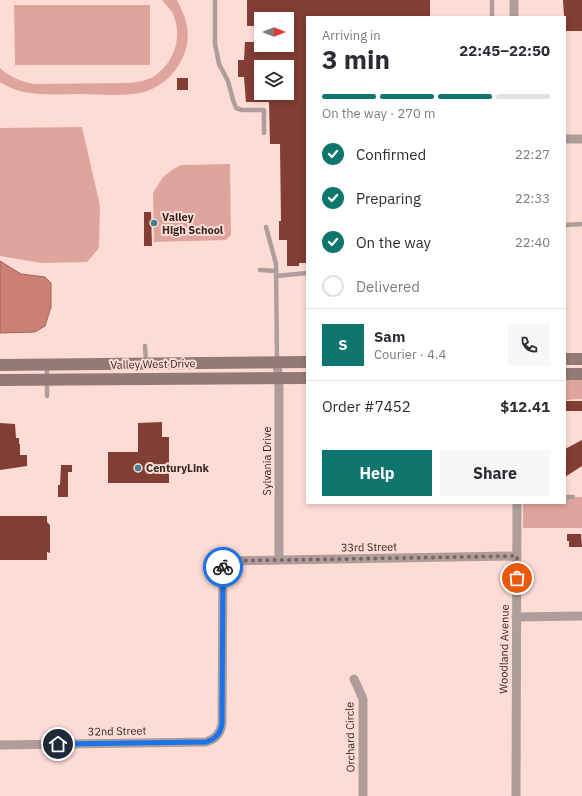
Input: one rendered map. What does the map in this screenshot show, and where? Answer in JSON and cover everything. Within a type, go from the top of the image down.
[{"type":"main road","points":[[566,359],[582,359]]},
{"type":"main road","name":"Valley West Drive","points":[[0,365],[47,366],[306,362]]},
{"type":"main road","points":[[566,374],[582,374]]},
{"type":"main road","name":"Valley West Drive","points":[[0,380],[47,381],[306,378]]},
{"type":"street","points":[[514,0],[514,16]]},
{"type":"street","points":[[566,139],[582,139]]},
{"type":"street","name":"Sylvania Drive","points":[[277,363],[279,378],[279,560]]},
{"type":"street","name":"Woodland Avenue","points":[[516,796],[517,504]]},
{"type":"street","name":"33rd Street","points":[[222,723],[223,561],[517,556]]},
{"type":"street","points":[[516,617],[582,616]]},
{"type":"street","name":"Orchard Circle","points":[[354,679],[363,699],[363,796]]},
{"type":"street","name":"32nd Street","points":[[0,745],[206,742],[219,735],[222,723]]},
{"type":"lane","points":[[215,0],[215,44],[219,64],[230,85],[236,108],[242,110],[264,110],[264,133]]},
{"type":"lane","points":[[492,0],[492,16]]},
{"type":"lane","points":[[566,225],[582,224]]},
{"type":"lane","points":[[266,227],[274,253],[276,273],[277,363]]},
{"type":"lane","points":[[260,270],[276,273],[306,273]]},
{"type":"lane","points":[[145,346],[146,364]]},
{"type":"lane","points":[[47,366],[47,396]]},
{"type":"lane","points":[[566,497],[572,497]]},
{"type":"path","points":[[526,519],[572,519],[582,517]]},
{"type":"shaded area","points":[[162,0],[177,0],[185,19],[188,37],[183,57],[178,66],[171,75],[154,88],[137,94],[38,94],[19,91],[0,82],[0,68],[15,78],[33,84],[129,83],[153,77],[167,65],[175,48],[177,39],[177,30],[172,12]]},
{"type":"shaded area","points":[[14,5],[150,5],[150,65],[15,65]]},
{"type":"shaded area","points":[[82,127],[100,206],[99,248],[87,262],[41,263],[0,256],[0,128]]},
{"type":"shaded area","points":[[230,164],[231,235],[226,240],[154,242],[153,193],[163,177],[181,165]]},
{"type":"shaded area","points":[[0,261],[21,274],[45,277],[51,283],[51,307],[45,326],[35,332],[0,333]]},
{"type":"shaded area","points":[[566,379],[582,379],[582,399],[566,400]]},
{"type":"shaded area","points":[[566,497],[582,497],[582,528],[523,528],[523,504],[566,504]]},
{"type":"building","points":[[247,0],[430,0],[430,16],[306,16],[306,263],[299,263],[299,266],[287,266],[287,240],[279,240],[279,221],[281,221],[280,144],[270,144],[269,102],[246,102],[244,77],[238,77],[238,60],[244,60],[245,42],[254,42],[254,52],[294,52],[294,12],[254,12],[254,26],[247,26]]},
{"type":"building","points":[[563,0],[582,0],[582,31],[566,31],[566,16],[564,16]]},
{"type":"building","points":[[177,78],[188,78],[188,90],[177,90]]},
{"type":"building","points":[[144,212],[151,212],[152,246],[144,246]]},
{"type":"building","points":[[566,401],[582,401],[582,411],[566,411]]},
{"type":"building","name":"CenturyLink","points":[[162,422],[162,437],[169,437],[169,483],[108,483],[108,452],[138,452],[138,423]]},
{"type":"building","points":[[0,423],[15,424],[16,438],[19,438],[20,444],[20,455],[27,455],[27,466],[0,470]]},
{"type":"building","points":[[582,440],[582,466],[566,476],[566,448]]},
{"type":"building","points":[[61,465],[72,465],[72,472],[68,472],[68,497],[58,497]]},
{"type":"building","points":[[0,516],[47,516],[47,522],[50,525],[50,553],[47,552],[47,560],[0,560]]},
{"type":"building","points":[[567,534],[581,534],[582,547],[569,547]]},
{"type":"way so far","points":[[223,567],[223,561],[517,556],[517,578]]},
{"type":"place","name":"Valley High School","points":[[154,223]]},
{"type":"place","name":"CenturyLink","points":[[138,468]]},
{"type":"route","points":[[58,744],[206,742],[219,735],[222,729],[223,567]]}]
